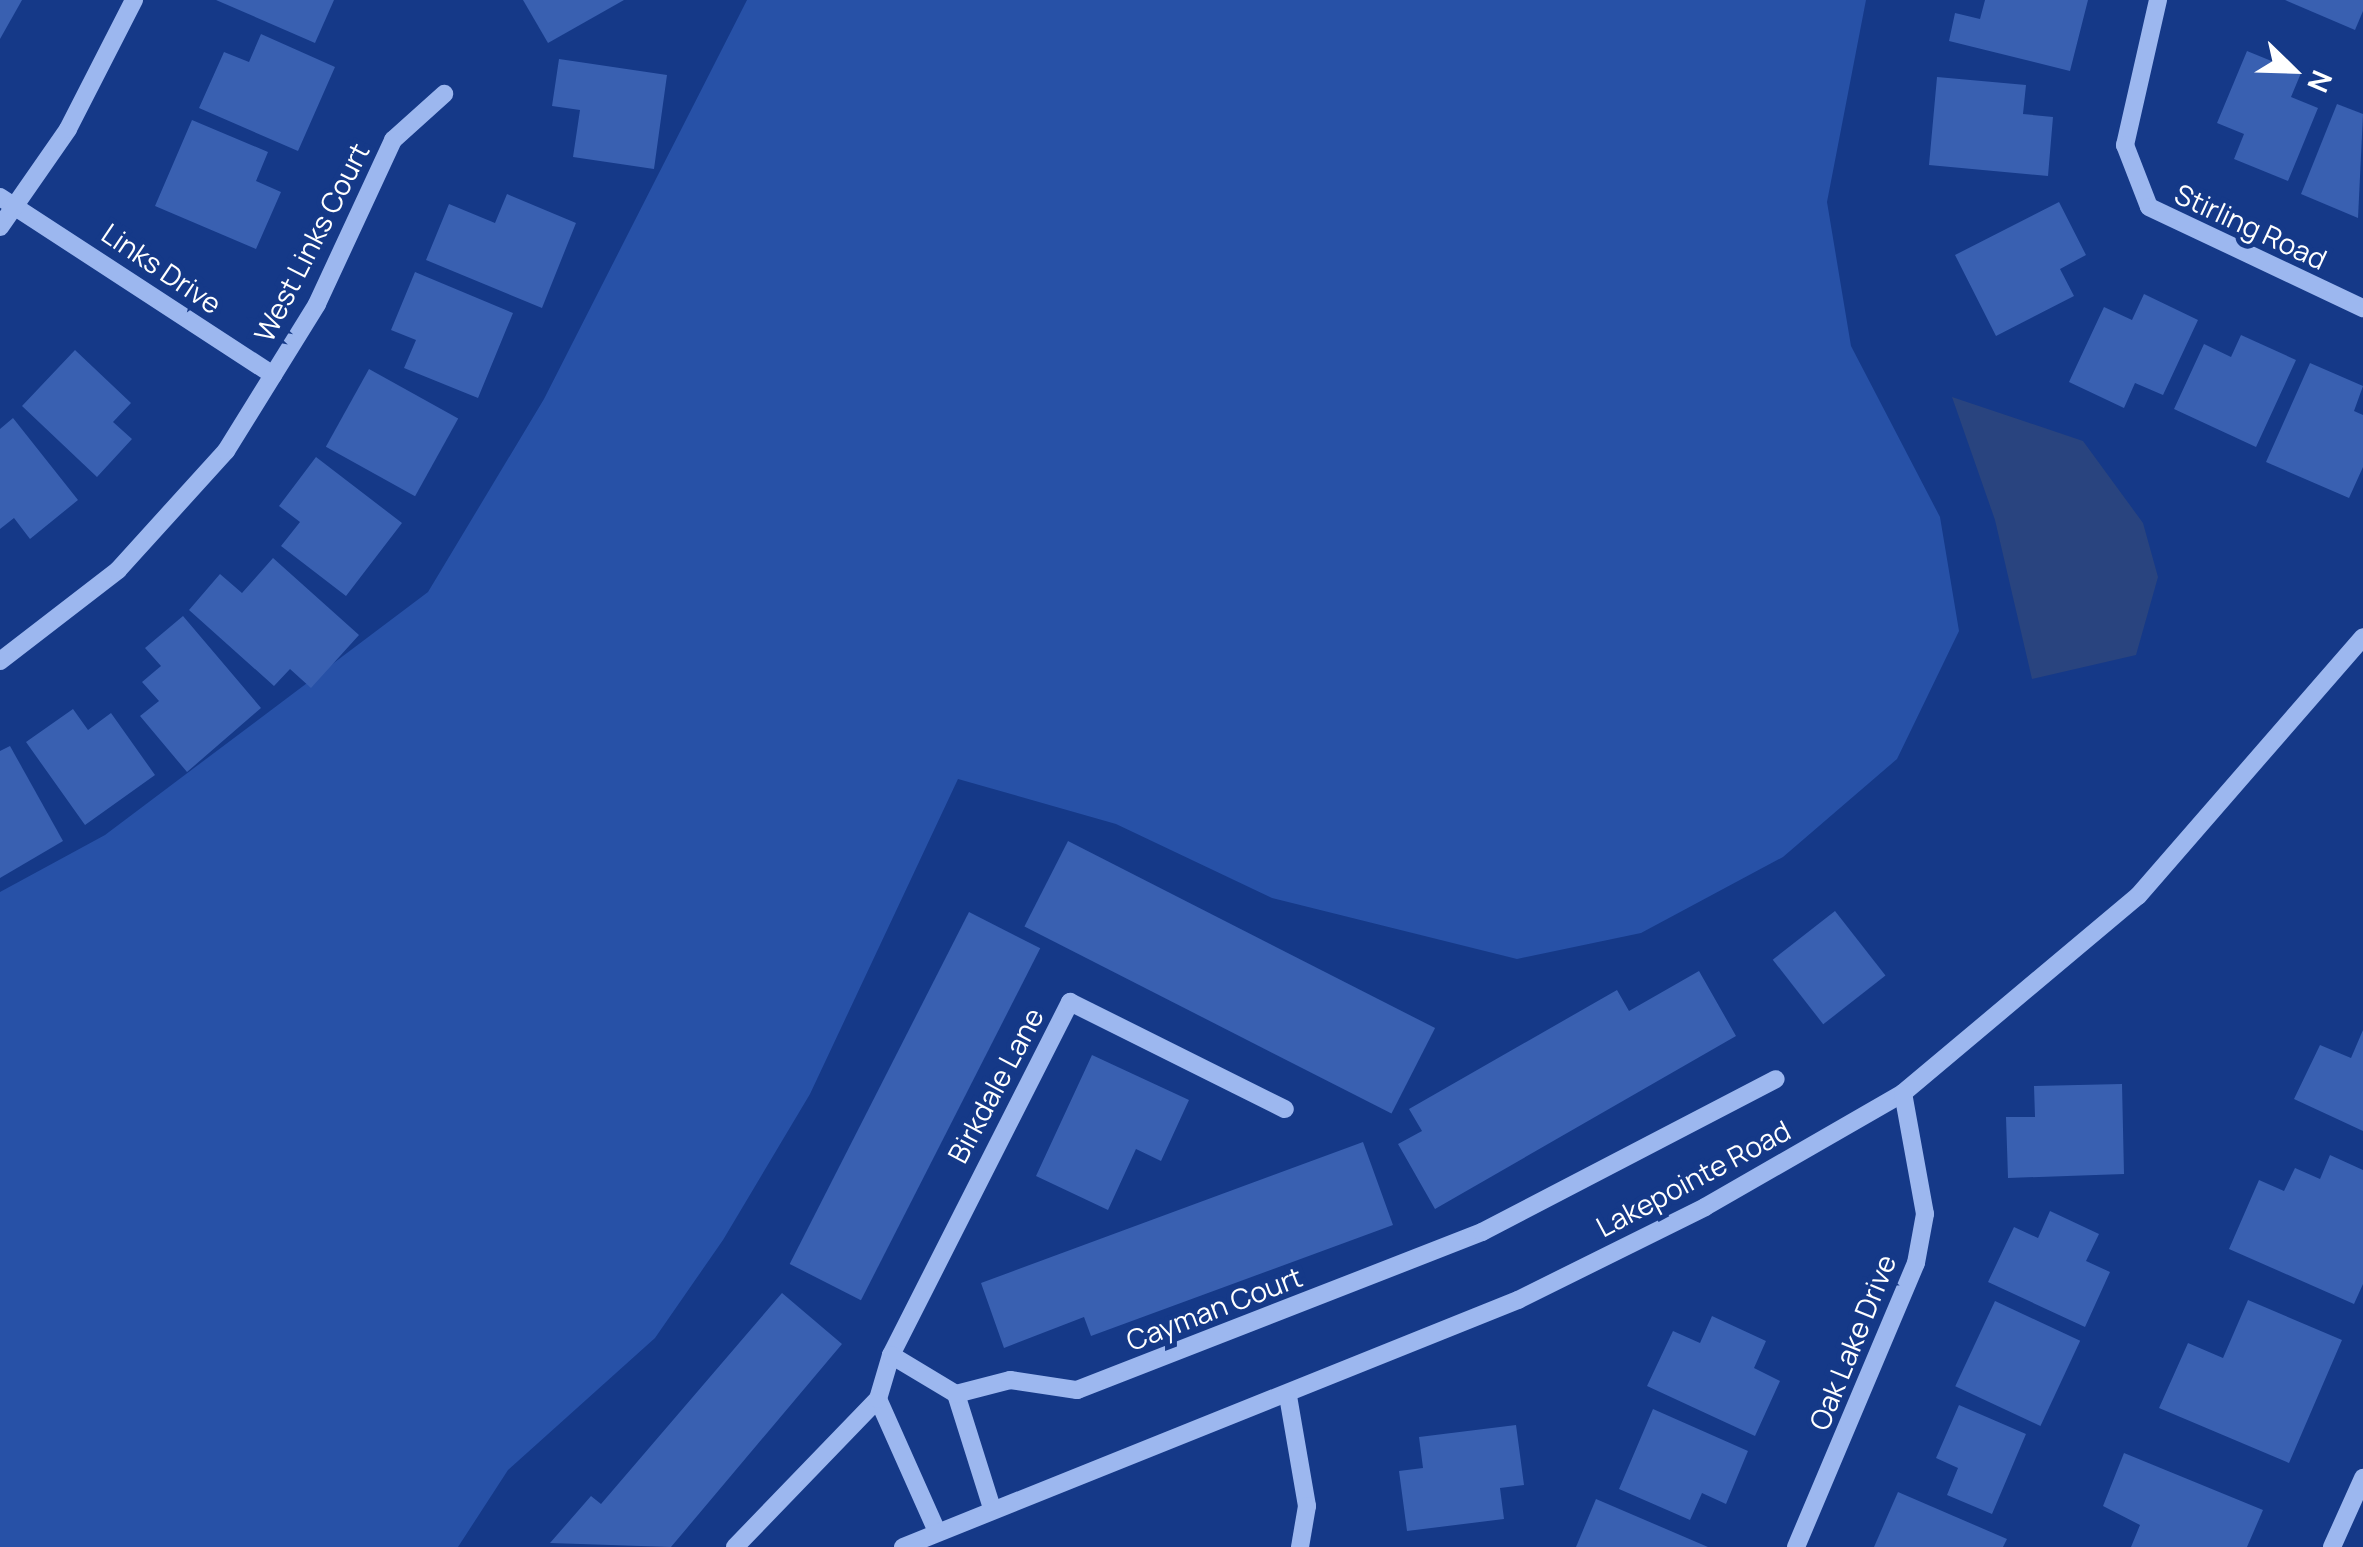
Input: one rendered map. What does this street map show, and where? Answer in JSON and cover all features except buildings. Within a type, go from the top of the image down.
[{"type":"street","points":[[0,228],[20,206],[134,0]]},
{"type":"street","name":"Stirling Road","points":[[2158,0],[2126,145],[2150,208],[2363,308]]},
{"type":"street","name":"West Links Court","points":[[0,661],[118,570],[176,511],[274,375],[394,140],[444,94]]},
{"type":"street","name":"Links Drive","points":[[0,197],[20,206],[274,375]]},
{"type":"street","name":"Lakepointe Road","points":[[903,1547],[991,1505],[1288,1396],[1569,1275],[1903,1093],[2138,896],[2363,637]]},
{"type":"street","name":"Birkdale Lane","points":[[891,1356],[1070,1002],[1285,1109]]},
{"type":"street","name":"Cayman Court","points":[[956,1394],[1010,1380],[1077,1390],[1150,1362],[1482,1232],[1776,1079]]},
{"type":"street","name":"Oak Lake Drive","points":[[1796,1547],[1916,1263],[1923,1196],[1903,1093]]},
{"type":"street","points":[[735,1547],[878,1399],[891,1356],[956,1394],[991,1505]]},
{"type":"street","points":[[1288,1396],[1307,1506],[1300,1547]]},
{"type":"street","points":[[878,1399],[936,1528]]},
{"type":"street","points":[[2332,1547],[2363,1478]]},
{"type":"shaded area","points":[[747,0],[1866,0],[1827,202],[1851,346],[1940,517],[1959,631],[1897,759],[1783,857],[1641,933],[1517,959],[1272,898],[1116,824],[958,779],[810,1094],[723,1240],[655,1338],[508,1470],[458,1547],[0,1547],[0,892],[105,835],[428,592],[544,399]]},
{"type":"shaded area","points":[[1952,397],[2083,441],[2143,523],[2158,577],[2136,655],[2032,679],[1995,520]]}]
